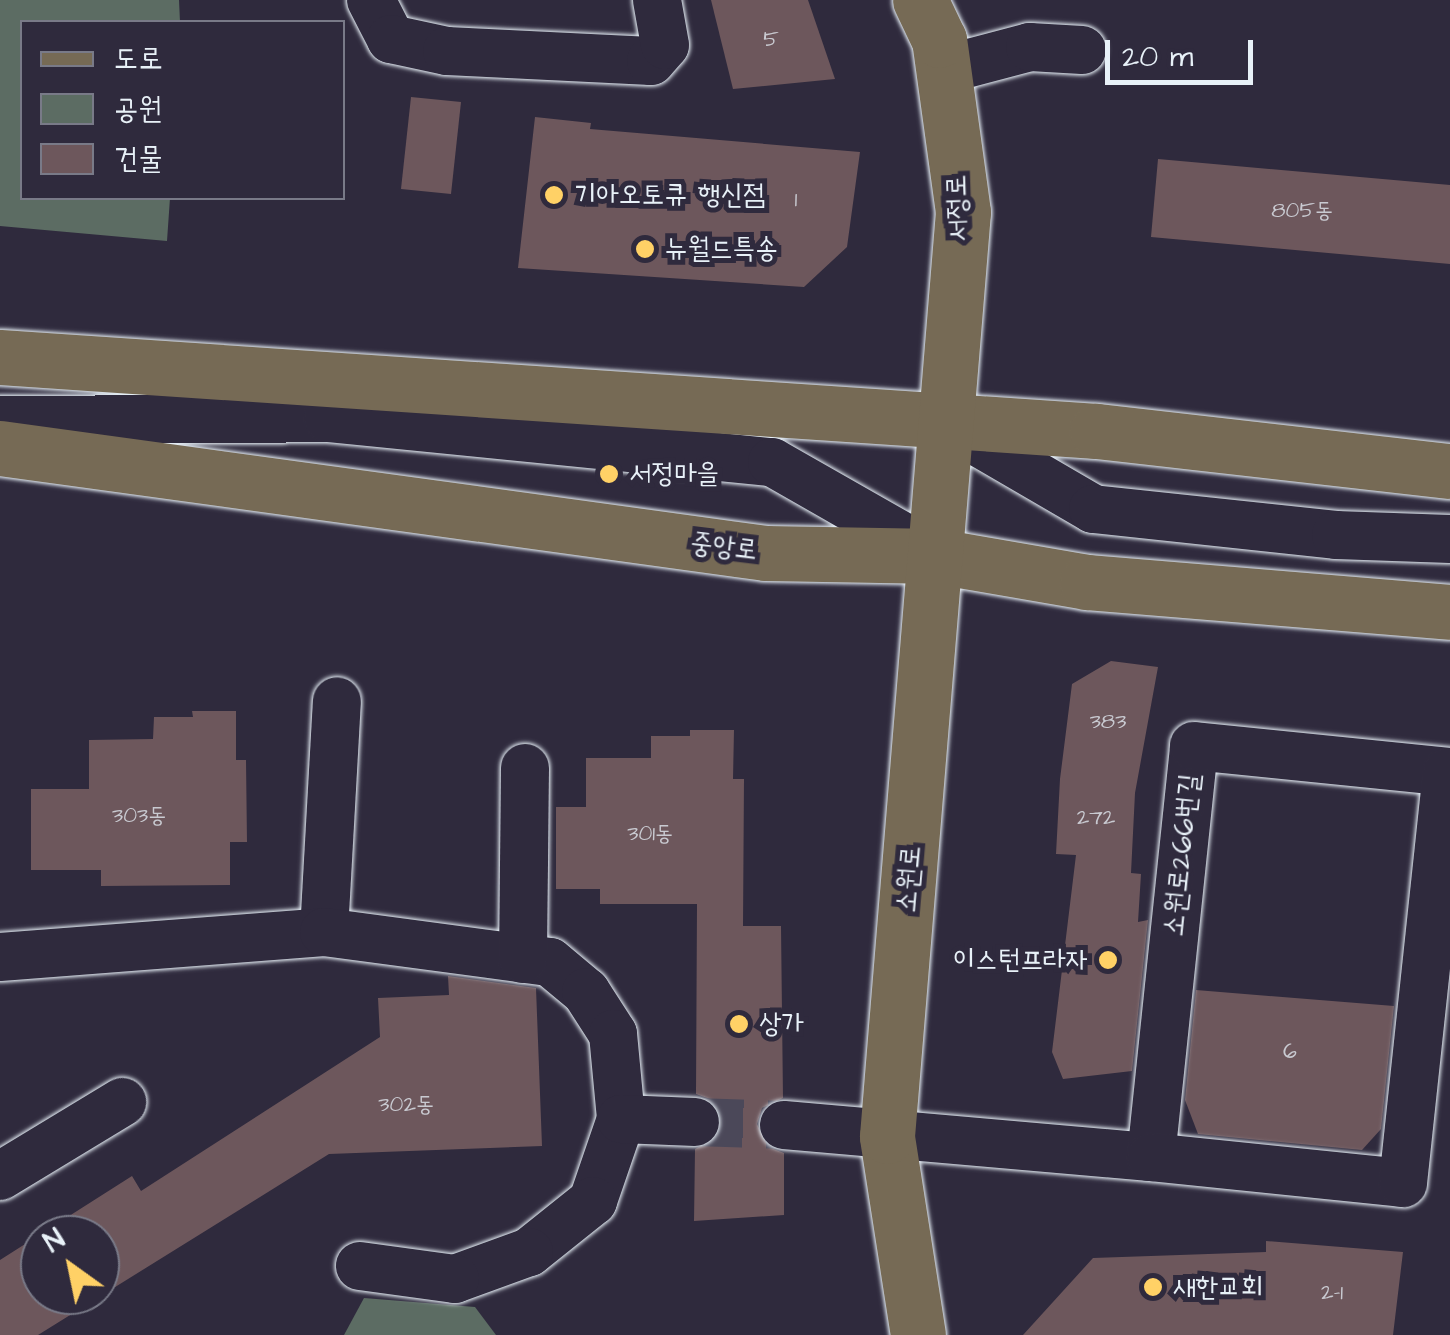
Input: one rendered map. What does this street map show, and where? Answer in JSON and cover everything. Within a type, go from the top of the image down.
[{"type":"main road","name":"서정로","points":[[920,0],[943,70],[962,212],[942,421]]},
{"type":"main road","points":[[0,357],[942,421],[1450,471]]},
{"type":"main road","name":"소원로","points":[[918,1335],[887,1136],[937,556],[942,421]]},
{"type":"main road","name":"중앙로","points":[[0,448],[766,553],[937,556],[1086,582],[1450,612]]},
{"type":"street","points":[[372,0],[392,39],[448,52],[651,60],[665,46],[656,0]]},
{"type":"street","points":[[943,70],[1030,47],[1082,50]]},
{"type":"street","points":[[0,420],[328,418],[772,462],[937,556]]},
{"type":"street","points":[[942,421],[1093,510],[1336,536],[1450,538]]},
{"type":"street","points":[[324,932],[337,701]]},
{"type":"street","name":"소원로266번길","points":[[784,1124],[1403,1182],[1448,772],[1194,746],[1150,1157]]},
{"type":"street","points":[[523,959],[524,768]]},
{"type":"street","points":[[0,957],[324,932],[550,962],[586,992],[613,1034],[621,1119],[592,1200],[529,1252],[455,1279],[360,1266]]},
{"type":"street","points":[[0,1176],[122,1102]]},
{"type":"street","points":[[621,1119],[695,1122]]},
{"type":"green space","points":[[0,0],[179,0],[180,20],[20,20],[20,200],[170,200],[167,241],[0,226]]},
{"type":"green space","points":[[364,1298],[475,1307],[496,1335],[344,1335]]},
{"type":"building","points":[[711,0],[808,0],[835,79],[733,89]]},
{"type":"building","points":[[411,97],[461,102],[451,194],[401,189]]},
{"type":"building","points":[[535,117],[591,123],[590,129],[860,152],[847,247],[804,287],[518,268]]},
{"type":"building","points":[[1158,159],[1450,185],[1450,264],[1151,237]]},
{"type":"building","points":[[1111,661],[1158,667],[1135,793],[1131,873],[1141,874],[1138,922],[1148,920],[1132,1071],[1063,1079],[1052,1052],[1076,855],[1056,854],[1060,779],[1072,684]]},
{"type":"building","points":[[192,711],[236,711],[236,760],[246,760],[247,842],[230,842],[230,885],[101,886],[101,870],[31,870],[31,789],[89,789],[89,740],[153,739],[154,717],[193,717]]},
{"type":"building","points":[[690,730],[734,730],[733,779],[744,779],[743,926],[781,926],[783,1098],[762,1108],[757,1124],[768,1147],[784,1153],[784,1215],[694,1221],[695,1149],[718,1137],[722,1122],[710,1099],[696,1094],[697,904],[600,904],[600,889],[556,889],[556,807],[586,807],[586,758],[651,758],[651,736],[690,736]]},
{"type":"building","points":[[448,976],[536,988],[542,1146],[329,1154],[120,1284],[120,1215],[71,1215],[132,1176],[141,1191],[380,1037],[378,998],[449,995]]},
{"type":"building","points":[[1196,990],[1394,1006],[1381,1129],[1362,1150],[1198,1134],[1185,1100]]},
{"type":"building","points":[[1266,1241],[1403,1252],[1393,1335],[1023,1335],[1093,1258],[1266,1252]]},
{"type":"building","points":[[20,1247],[20,1315],[70,1315],[38,1335],[0,1335],[0,1260]]},
{"type":"tunnel","points":[[695,1122],[784,1125]]},
{"type":"place","name":"기아오토큐 행신점","points":[[554,195]]},
{"type":"place","name":"뉴월드특송","points":[[645,249]]},
{"type":"place","name":"서정마을","points":[[609,474]]},
{"type":"place","name":"이스턴프라자","points":[[1108,960]]},
{"type":"place","name":"상가","points":[[739,1024]]},
{"type":"place","name":"새한교회","points":[[1153,1287]]}]
